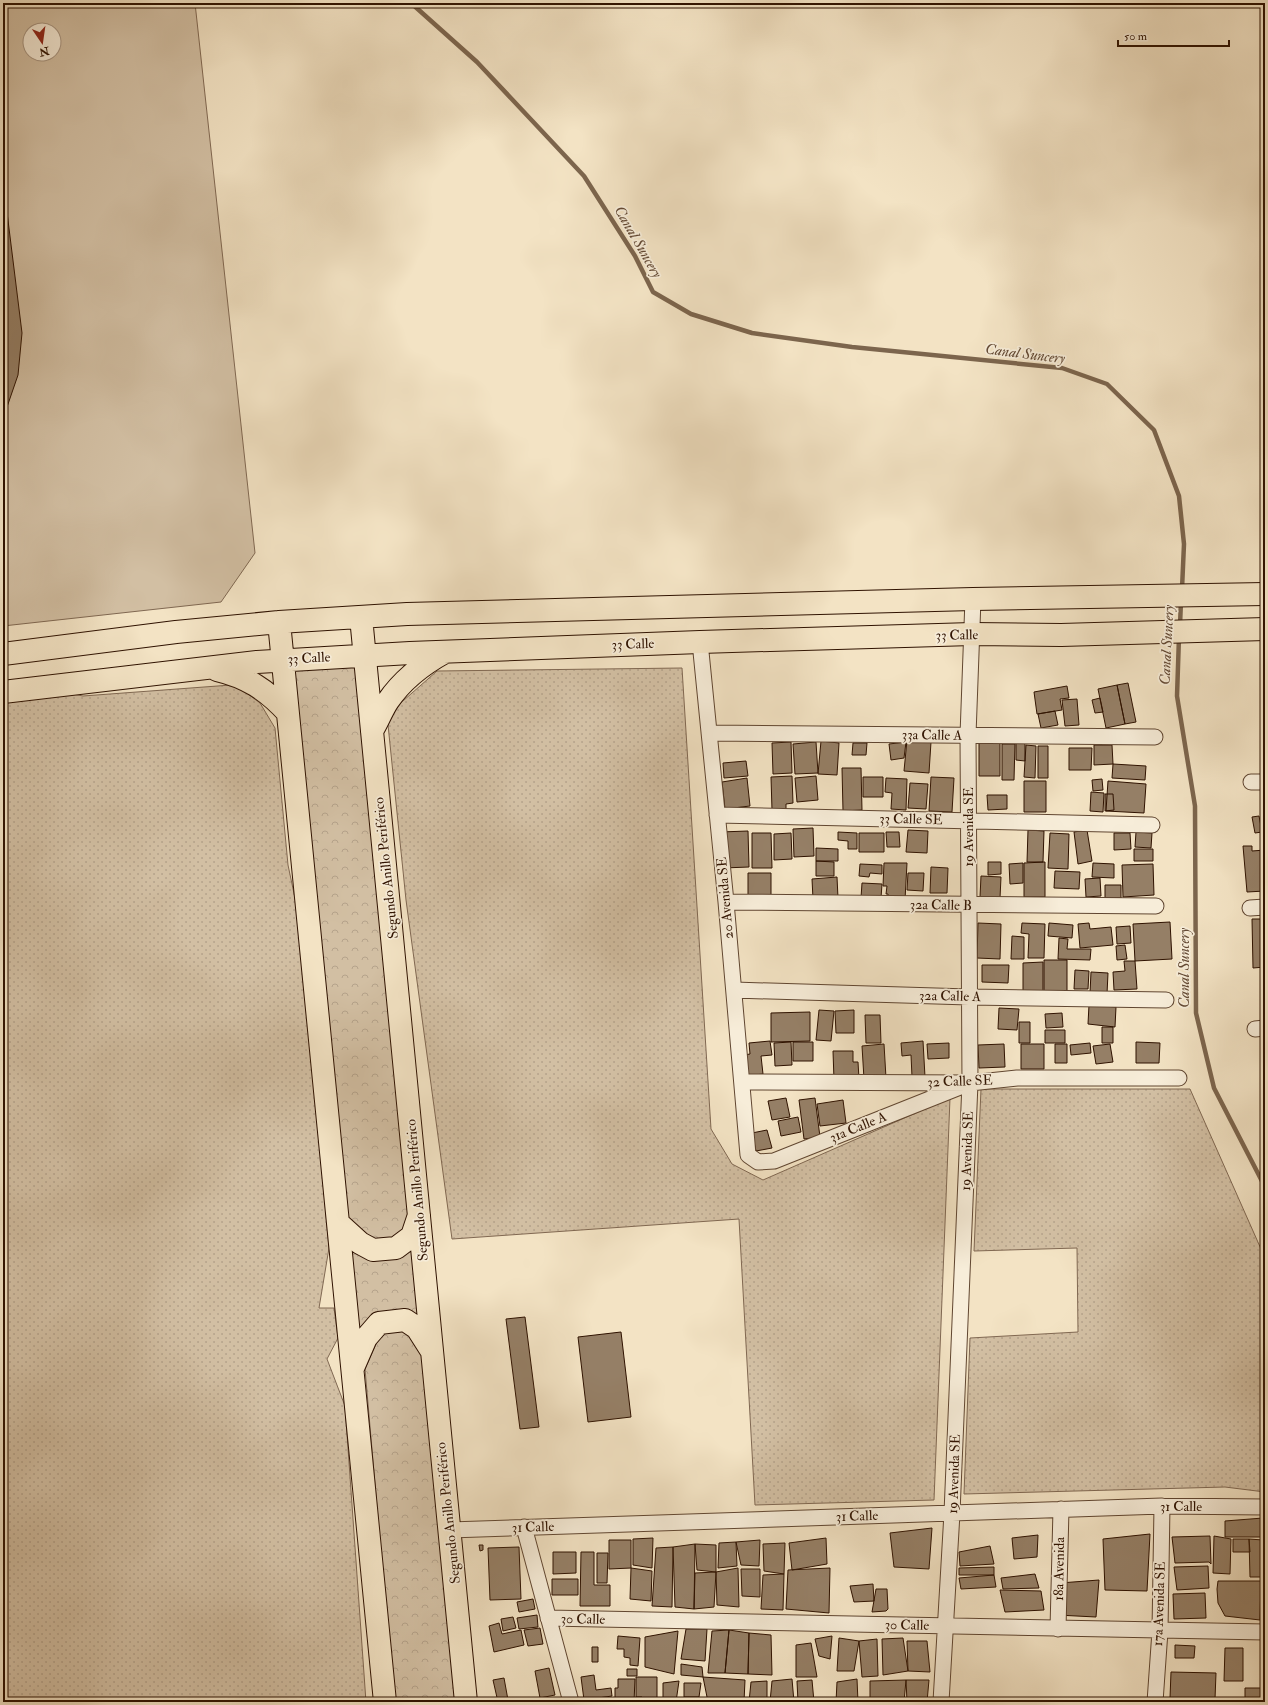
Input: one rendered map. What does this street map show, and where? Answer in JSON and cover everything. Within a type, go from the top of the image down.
[{"type":"main road","points":[[3,654],[176,632],[279,622],[407,614],[973,599],[1265,594]]},
{"type":"main road","name":"Segundo Anillo Periférico","points":[[362,618],[466,1702]]},
{"type":"main road","points":[[279,622],[385,1702]]},
{"type":"main road","name":"33 Calle","points":[[3,692],[208,667],[283,660],[365,655],[700,642],[972,634],[1062,635],[1265,628]]},
{"type":"main road","points":[[372,731],[388,700],[411,674],[428,661],[446,651]]},
{"type":"main road","points":[[208,667],[235,674],[260,687],[275,699],[288,713]]},
{"type":"main road","points":[[338,1223],[360,1243],[373,1250],[396,1248],[412,1236],[419,1215]]},
{"type":"main road","points":[[352,1369],[366,1338],[379,1323],[405,1320],[417,1328],[432,1353]]},
{"type":"street","name":"19 Avenida SE","points":[[941,1702],[952,1513],[970,1083],[968,997],[968,735],[973,599]]},
{"type":"street","name":"20 Avenida SE","points":[[700,642],[726,902],[748,1155]]},
{"type":"street","name":"33a Calle A","points":[[709,733],[1155,737]]},
{"type":"street","name":"33 Calle SE","points":[[717,815],[1152,825]]},
{"type":"street","name":"32a Calle B","points":[[726,902],[1156,906]]},
{"type":"street","points":[[1250,908],[1265,908]]},
{"type":"street","name":"32a Calle A","points":[[734,990],[968,997],[1166,1000]]},
{"type":"street","name":"32 Calle SE","points":[[742,1082],[970,1083],[1017,1078],[1179,1078]]},
{"type":"street","name":"31a Calle A","points":[[748,1155],[758,1162],[774,1161],[970,1083]]},
{"type":"street","name":"31 Calle","points":[[450,1530],[1162,1506],[1265,1507]]},
{"type":"street","name":"17a Avenida SE","points":[[1155,1702],[1160,1631],[1162,1506]]},
{"type":"street","name":"18a Avenida","points":[[1058,1629],[1061,1509]]},
{"type":"street","points":[[524,1527],[571,1702]]},
{"type":"street","name":"30 Calle","points":[[548,1618],[1265,1632]]},
{"type":"green space","points":[[3,3],[195,3],[255,553],[221,602],[3,626]]},
{"type":"green space","points":[[361,655],[411,1234],[374,1248],[345,1221],[284,661]]},
{"type":"green space","points":[[682,668],[711,1129],[732,1164],[763,1180],[950,1098],[934,1500],[755,1505],[739,1219],[452,1239],[406,900],[387,715],[437,671]]},
{"type":"green space","points":[[231,685],[244,691],[260,703],[275,728],[288,865],[300,922],[329,1248],[319,1308],[334,1308],[338,1338],[327,1359],[345,1406],[366,1702],[3,1702],[3,696],[53,690],[83,696]]},
{"type":"green space","points":[[981,1089],[1190,1089],[1265,1258],[1265,1492],[1225,1487],[964,1494],[970,1338],[1078,1332],[1077,1248],[974,1251]]},
{"type":"green space","points":[[420,1234],[429,1332],[405,1318],[358,1343],[351,1241],[373,1257]]},
{"type":"green space","points":[[401,1328],[427,1354],[462,1702],[394,1702],[365,1369],[380,1335]]},
{"type":"building","points":[[3,180],[22,333],[18,375],[7,407],[3,405]]},
{"type":"building","points":[[1128,683],[1136,722],[1125,724],[1117,685]]},
{"type":"building","points":[[1117,685],[1125,724],[1106,728],[1098,689]]},
{"type":"building","points":[[1067,686],[1069,698],[1060,699],[1062,710],[1037,714],[1034,692]]},
{"type":"building","points":[[1100,698],[1103,712],[1095,713],[1092,700]]},
{"type":"building","points":[[1077,699],[1079,725],[1065,726],[1062,700]]},
{"type":"building","points":[[1055,711],[1058,725],[1041,728],[1038,714]]},
{"type":"building","points":[[907,740],[931,742],[929,773],[904,771]]},
{"type":"building","points":[[821,741],[839,743],[837,775],[818,774]]},
{"type":"building","points":[[791,742],[792,773],[773,774],[772,743]]},
{"type":"building","points":[[816,742],[818,773],[795,774],[793,744]]},
{"type":"building","points":[[906,742],[904,758],[891,760],[889,744]]},
{"type":"building","points":[[979,742],[1000,742],[1000,776],[979,776]]},
{"type":"building","points":[[853,743],[867,743],[866,755],[852,755]]},
{"type":"building","points":[[1016,743],[1025,743],[1025,761],[1016,760]]},
{"type":"building","points":[[1002,744],[1015,744],[1014,780],[1002,780]]},
{"type":"building","points":[[1026,745],[1036,746],[1035,778],[1024,777]]},
{"type":"building","points":[[1094,745],[1112,745],[1113,764],[1094,765]]},
{"type":"building","points":[[1038,746],[1048,746],[1048,778],[1038,778]]},
{"type":"building","points":[[1069,748],[1092,748],[1091,770],[1069,770]]},
{"type":"building","points":[[746,761],[748,776],[724,778],[723,763]]},
{"type":"building","points":[[1113,764],[1146,766],[1145,780],[1112,778]]},
{"type":"building","points":[[842,768],[861,768],[862,810],[843,811]]},
{"type":"building","points":[[792,776],[793,803],[786,804],[786,810],[772,810],[771,777]]},
{"type":"building","points":[[816,776],[818,800],[797,802],[795,778]]},
{"type":"building","points":[[863,777],[883,777],[883,797],[863,797]]},
{"type":"building","points":[[931,777],[954,778],[952,812],[929,811]]},
{"type":"building","points":[[747,778],[750,806],[725,809],[722,782]]},
{"type":"building","points":[[886,778],[907,779],[906,810],[891,809],[892,793],[885,792]]},
{"type":"building","points":[[1102,779],[1103,790],[1093,791],[1092,780]]},
{"type":"building","points":[[1024,781],[1046,781],[1046,812],[1024,812]]},
{"type":"building","points":[[1108,781],[1146,784],[1144,813],[1106,811]]},
{"type":"building","points":[[910,783],[928,784],[926,809],[908,808]]},
{"type":"building","points":[[1091,792],[1104,793],[1103,812],[1090,811]]},
{"type":"building","points":[[1105,794],[1113,794],[1114,810],[1105,811]]},
{"type":"building","points":[[987,795],[1007,795],[1007,809],[988,810]]},
{"type":"building","points":[[1259,816],[1262,832],[1255,833],[1252,817]]},
{"type":"building","points":[[813,828],[814,856],[794,857],[793,829]]},
{"type":"building","points":[[908,830],[928,831],[927,853],[906,852]]},
{"type":"building","points":[[1028,830],[1044,831],[1043,862],[1027,862]]},
{"type":"building","points":[[1087,830],[1092,861],[1078,864],[1074,832]]},
{"type":"building","points":[[748,831],[749,867],[723,868],[720,832]]},
{"type":"building","points":[[838,832],[857,833],[857,849],[848,849],[848,841],[838,840]]},
{"type":"building","points":[[886,832],[899,832],[900,847],[887,847]]},
{"type":"building","points":[[1136,832],[1152,833],[1151,848],[1135,847]]},
{"type":"building","points":[[752,833],[771,833],[772,868],[752,868]]},
{"type":"building","points":[[791,833],[792,859],[774,860],[774,834]]},
{"type":"building","points":[[859,833],[884,833],[884,852],[859,852]]},
{"type":"building","points":[[1050,833],[1069,834],[1068,869],[1048,868]]},
{"type":"building","points":[[1114,833],[1130,833],[1131,849],[1114,850]]},
{"type":"building","points":[[1243,846],[1252,846],[1252,851],[1265,850],[1265,891],[1247,892]]},
{"type":"building","points":[[816,848],[838,849],[838,861],[816,861]]},
{"type":"building","points":[[1134,849],[1153,849],[1153,861],[1134,861]]},
{"type":"building","points":[[816,861],[834,862],[834,876],[816,876]]},
{"type":"building","points":[[988,862],[1001,862],[1001,874],[988,875]]},
{"type":"building","points":[[1045,862],[1045,897],[1024,897],[1024,863]]},
{"type":"building","points":[[884,863],[907,863],[905,900],[888,899],[888,894],[886,894],[887,886],[883,886]]},
{"type":"building","points":[[1023,863],[1023,883],[1010,884],[1009,864]]},
{"type":"building","points":[[1093,863],[1114,864],[1114,878],[1092,877]]},
{"type":"building","points":[[860,864],[882,865],[882,874],[870,873],[869,877],[859,876]]},
{"type":"building","points":[[1153,864],[1154,895],[1123,897],[1122,865]]},
{"type":"building","points":[[931,867],[948,868],[947,893],[930,893]]},
{"type":"building","points":[[1055,871],[1080,872],[1079,889],[1054,888]]},
{"type":"building","points":[[748,873],[771,873],[771,905],[748,904]]},
{"type":"building","points":[[908,873],[924,873],[923,891],[907,890]]},
{"type":"building","points":[[981,876],[1001,877],[1000,898],[980,897]]},
{"type":"building","points":[[837,877],[838,898],[813,899],[812,879]]},
{"type":"building","points":[[1100,878],[1101,896],[1086,897],[1085,879]]},
{"type":"building","points":[[862,883],[882,884],[881,898],[861,898]]},
{"type":"building","points":[[1105,885],[1121,885],[1121,898],[1105,898]]},
{"type":"building","points":[[1252,919],[1265,919],[1265,967],[1253,968]]},
{"type":"building","points":[[1170,922],[1172,959],[1135,961],[1133,924]]},
{"type":"building","points":[[978,923],[1001,924],[1000,959],[977,958]]},
{"type":"building","points":[[1022,923],[1045,924],[1044,958],[1028,958],[1029,934],[1021,933]]},
{"type":"building","points":[[1049,923],[1073,925],[1072,938],[1048,936]]},
{"type":"building","points":[[1089,923],[1090,929],[1111,927],[1113,945],[1080,948],[1078,924]]},
{"type":"building","points":[[1130,926],[1131,943],[1117,944],[1116,927]]},
{"type":"building","points":[[1012,936],[1024,937],[1024,959],[1011,959]]},
{"type":"building","points":[[1059,938],[1068,939],[1067,949],[1091,949],[1090,960],[1058,959]]},
{"type":"building","points":[[1125,945],[1127,959],[1117,960],[1116,946]]},
{"type":"building","points":[[1044,960],[1067,960],[1067,991],[1044,991]]},
{"type":"building","points":[[1124,961],[1135,961],[1137,989],[1114,990],[1113,972],[1125,971]]},
{"type":"building","points":[[1043,962],[1043,991],[1023,991],[1023,963]]},
{"type":"building","points":[[982,965],[1009,965],[1008,983],[982,982]]},
{"type":"building","points":[[1075,970],[1089,971],[1088,989],[1074,989]]},
{"type":"building","points":[[1091,972],[1108,973],[1107,994],[1090,993]]},
{"type":"building","points":[[1089,1005],[1116,1007],[1115,1027],[1088,1024]]},
{"type":"building","points":[[999,1008],[1019,1009],[1017,1030],[998,1029]]},
{"type":"building","points":[[819,1010],[834,1011],[831,1041],[816,1040]]},
{"type":"building","points":[[854,1010],[854,1033],[836,1033],[835,1011]]},
{"type":"building","points":[[810,1012],[810,1041],[771,1042],[771,1013]]},
{"type":"building","points":[[1062,1013],[1063,1027],[1046,1028],[1045,1014]]},
{"type":"building","points":[[865,1015],[880,1015],[881,1043],[866,1043]]},
{"type":"building","points":[[1019,1022],[1030,1022],[1030,1043],[1019,1043]]},
{"type":"building","points":[[1102,1027],[1113,1027],[1113,1043],[1102,1043]]},
{"type":"building","points":[[1045,1030],[1065,1030],[1065,1043],[1045,1043]]},
{"type":"building","points":[[770,1041],[772,1055],[761,1056],[763,1074],[746,1076],[744,1055],[750,1054],[749,1043]]},
{"type":"building","points":[[923,1041],[925,1077],[912,1077],[911,1055],[902,1056],[901,1043]]},
{"type":"building","points":[[791,1042],[792,1065],[775,1066],[774,1043]]},
{"type":"building","points":[[793,1042],[813,1042],[813,1061],[793,1061]]},
{"type":"building","points":[[1136,1042],[1160,1043],[1159,1063],[1136,1063]]},
{"type":"building","points":[[949,1043],[949,1058],[928,1059],[927,1044]]},
{"type":"building","points":[[1090,1043],[1091,1053],[1071,1055],[1070,1045]]},
{"type":"building","points":[[884,1044],[886,1078],[864,1079],[862,1046]]},
{"type":"building","points":[[1004,1044],[1005,1067],[979,1068],[978,1045]]},
{"type":"building","points":[[1021,1044],[1044,1044],[1044,1069],[1021,1069]]},
{"type":"building","points":[[1055,1044],[1067,1044],[1067,1063],[1055,1063]]},
{"type":"building","points":[[1110,1044],[1113,1062],[1096,1064],[1093,1046]]},
{"type":"building","points":[[833,1051],[853,1051],[853,1062],[858,1062],[859,1079],[834,1080]]},
{"type":"building","points":[[786,1098],[790,1117],[772,1120],[768,1101]]},
{"type":"building","points":[[815,1098],[820,1137],[804,1139],[799,1100]]},
{"type":"building","points":[[843,1100],[846,1123],[820,1126],[817,1104]]},
{"type":"building","points":[[798,1117],[801,1132],[781,1136],[778,1121]]},
{"type":"building","points":[[767,1130],[772,1148],[756,1151],[752,1133]]},
{"type":"building","points":[[525,1317],[539,1427],[520,1429],[506,1319]]},
{"type":"building","points":[[621,1332],[631,1417],[588,1422],[578,1337]]},
{"type":"building","points":[[1263,1518],[1263,1537],[1225,1537],[1225,1521]]},
{"type":"building","points":[[932,1528],[929,1569],[894,1567],[890,1533]]},
{"type":"building","points":[[1150,1534],[1147,1591],[1105,1590],[1103,1539]]},
{"type":"building","points":[[1038,1535],[1037,1557],[1014,1559],[1012,1538]]},
{"type":"building","points":[[1210,1536],[1211,1564],[1209,1562],[1175,1563],[1172,1537]]},
{"type":"building","points":[[1214,1536],[1231,1539],[1230,1574],[1213,1573]]},
{"type":"building","points":[[653,1538],[652,1568],[633,1565],[633,1539]]},
{"type":"building","points":[[826,1538],[827,1564],[792,1570],[789,1543]]},
{"type":"building","points":[[1233,1539],[1249,1539],[1250,1552],[1233,1552]]},
{"type":"building","points":[[1249,1539],[1263,1540],[1261,1577],[1250,1577]]},
{"type":"building","points":[[609,1540],[631,1540],[631,1568],[609,1569]]},
{"type":"building","points":[[760,1540],[759,1566],[741,1565],[736,1542]]},
{"type":"building","points":[[736,1542],[737,1566],[718,1568],[719,1543]]},
{"type":"building","points":[[785,1543],[784,1574],[764,1571],[763,1544]]},
{"type":"building","points":[[695,1544],[694,1609],[675,1607],[673,1547]]},
{"type":"building","points":[[695,1544],[716,1545],[716,1572],[697,1570]]},
{"type":"building","points":[[479,1545],[483,1545],[483,1550],[480,1551]]},
{"type":"building","points":[[990,1546],[994,1564],[960,1566],[959,1552]]},
{"type":"building","points":[[519,1547],[521,1599],[490,1600],[488,1548]]},
{"type":"building","points":[[673,1547],[672,1607],[652,1606],[656,1548]]},
{"type":"building","points":[[553,1552],[576,1552],[576,1573],[553,1574]]},
{"type":"building","points":[[581,1552],[594,1552],[594,1585],[610,1585],[610,1606],[580,1606]]},
{"type":"building","points":[[597,1553],[608,1553],[607,1583],[597,1583]]},
{"type":"building","points":[[1208,1566],[1209,1588],[1177,1590],[1174,1567]]},
{"type":"building","points":[[994,1567],[994,1575],[959,1575],[959,1568]]},
{"type":"building","points":[[631,1568],[652,1571],[651,1601],[630,1599]]},
{"type":"building","points":[[738,1568],[739,1607],[717,1605],[716,1572]]},
{"type":"building","points":[[830,1568],[829,1613],[786,1609],[788,1570]]},
{"type":"building","points":[[741,1569],[760,1569],[760,1597],[742,1596]]},
{"type":"building","points":[[716,1572],[714,1607],[694,1609],[695,1573]]},
{"type":"building","points":[[784,1574],[783,1610],[761,1609],[763,1575]]},
{"type":"building","points":[[1035,1574],[1039,1588],[1003,1589],[1001,1578]]},
{"type":"building","points":[[994,1575],[996,1587],[961,1589],[959,1578]]},
{"type":"building","points":[[552,1579],[578,1579],[578,1595],[552,1595]]},
{"type":"building","points":[[1099,1580],[1096,1617],[1057,1615],[1060,1583]]},
{"type":"building","points":[[1218,1581],[1261,1581],[1260,1620],[1225,1616],[1218,1603]]},
{"type":"building","points":[[873,1584],[874,1601],[854,1602],[850,1586]]},
{"type":"building","points":[[876,1589],[887,1589],[888,1609],[886,1611],[872,1612]]},
{"type":"building","points":[[1000,1590],[1041,1591],[1044,1610],[1005,1612]]},
{"type":"building","points":[[1205,1593],[1206,1618],[1174,1619],[1173,1594]]},
{"type":"building","points":[[533,1599],[535,1609],[519,1612],[517,1602]]},
{"type":"building","points":[[537,1615],[538,1627],[519,1629],[517,1618]]},
{"type":"building","points":[[513,1617],[516,1628],[503,1631],[501,1619]]},
{"type":"building","points":[[499,1623],[502,1634],[521,1630],[524,1645],[494,1652],[489,1626]]},
{"type":"building","points":[[540,1628],[543,1644],[528,1646],[524,1630]]},
{"type":"building","points":[[686,1629],[707,1629],[705,1661],[681,1659]]},
{"type":"building","points":[[729,1630],[725,1673],[708,1673],[712,1631]]},
{"type":"building","points":[[729,1630],[749,1633],[748,1674],[725,1673]]},
{"type":"building","points":[[678,1631],[674,1674],[645,1667],[645,1637]]},
{"type":"building","points":[[749,1633],[771,1635],[772,1675],[748,1674]]},
{"type":"building","points":[[618,1636],[640,1638],[638,1666],[630,1665],[630,1658],[624,1657],[624,1649],[617,1649]]},
{"type":"building","points":[[832,1636],[830,1659],[819,1656],[815,1639]]},
{"type":"building","points":[[839,1638],[859,1641],[854,1671],[837,1671]]},
{"type":"building","points":[[903,1638],[908,1671],[883,1675],[882,1639]]},
{"type":"building","points":[[877,1639],[878,1676],[862,1677],[859,1641]]},
{"type":"building","points":[[907,1641],[927,1641],[930,1672],[908,1671]]},
{"type":"building","points":[[811,1643],[817,1677],[796,1677],[796,1645]]},
{"type":"building","points":[[1175,1645],[1195,1646],[1194,1658],[1175,1658]]},
{"type":"building","points":[[592,1647],[598,1647],[598,1662],[592,1662]]},
{"type":"building","points":[[1225,1648],[1243,1648],[1243,1681],[1224,1681]]},
{"type":"building","points":[[681,1664],[702,1667],[703,1677],[681,1675]]},
{"type":"building","points":[[549,1668],[555,1695],[540,1698],[535,1671]]},
{"type":"building","points":[[627,1669],[637,1669],[637,1676],[627,1676]]},
{"type":"building","points":[[1171,1672],[1216,1673],[1215,1699],[1170,1698]]},
{"type":"building","points":[[594,1675],[596,1690],[611,1688],[612,1696],[584,1700],[581,1677]]},
{"type":"building","points":[[636,1677],[657,1677],[657,1702],[642,1702],[642,1697],[636,1697]]},
{"type":"building","points":[[703,1677],[745,1680],[744,1702],[708,1702]]},
{"type":"building","points":[[504,1678],[508,1700],[498,1702],[493,1680]]},
{"type":"building","points":[[618,1679],[635,1679],[634,1702],[615,1702],[615,1688],[618,1688]]},
{"type":"building","points":[[792,1679],[794,1702],[770,1702],[772,1681]]},
{"type":"building","points":[[857,1679],[858,1702],[836,1702],[837,1682]]},
{"type":"building","points":[[812,1680],[814,1702],[798,1702],[797,1681]]},
{"type":"building","points":[[906,1680],[929,1680],[927,1702],[907,1702]]},
{"type":"building","points":[[906,1680],[904,1702],[870,1702],[870,1681]]},
{"type":"building","points":[[679,1681],[676,1702],[663,1702],[663,1683]]},
{"type":"building","points":[[767,1681],[767,1702],[749,1702],[751,1682]]},
{"type":"building","points":[[684,1683],[701,1683],[699,1697],[684,1697]]},
{"type":"building","points":[[1245,1688],[1265,1688],[1265,1700],[1251,1700],[1251,1702],[1245,1702]]},
{"type":"building","points":[[1225,1698],[1241,1698],[1241,1702],[1225,1702]]},
{"type":"waterway","name":"Canal Suncery","points":[[411,3],[477,62],[584,176],[635,256],[653,292],[691,314],[752,333],[852,347],[1062,368],[1107,384],[1154,430],[1179,496],[1184,544],[1182,589]]},
{"type":"waterway","name":"Canal Suncery","points":[[1180,625],[1181,601]]},
{"type":"waterway","name":"Canal Suncery","points":[[1179,637],[1177,696],[1195,806],[1196,1013],[1214,1088],[1265,1187]]}]
